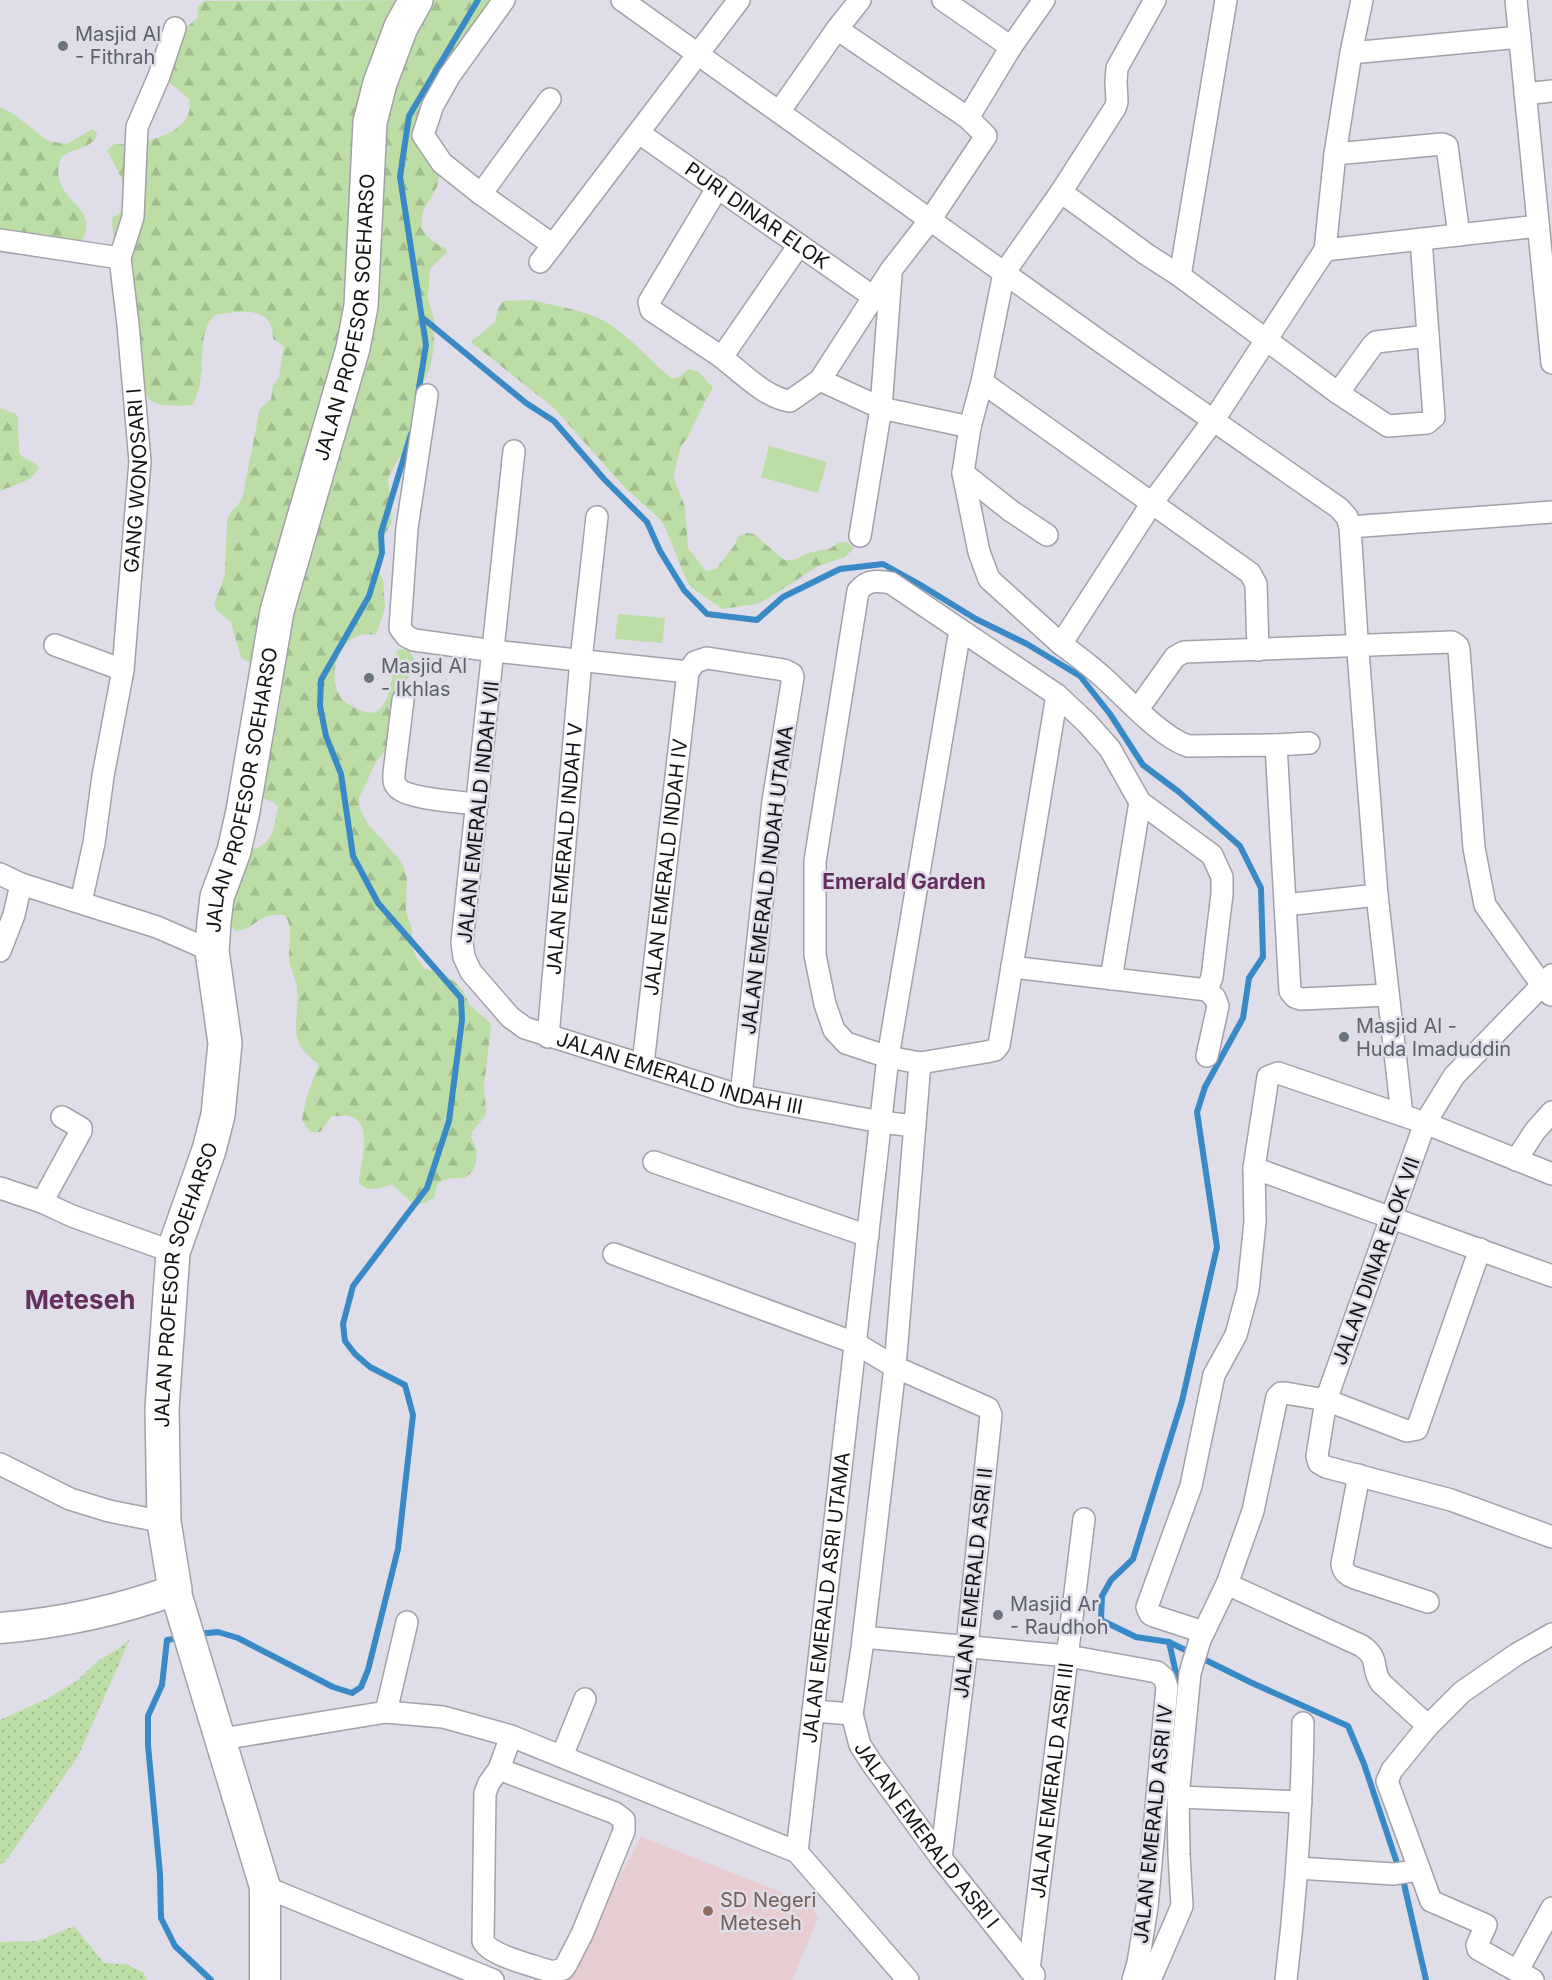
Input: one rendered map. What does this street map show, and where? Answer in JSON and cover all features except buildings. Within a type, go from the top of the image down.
[{"type":"main road","name":"JALAN PROFESOR SOEHARSO","points":[[175,1590],[164,1522],[162,1408],[173,1252],[209,1150],[218,1115],[225,1043],[212,951],[213,922],[243,811],[277,611],[353,348],[361,306],[370,122],[380,83],[397,38],[416,0]]},
{"type":"main road","points":[[0,1628],[52,1623],[97,1614],[136,1604],[175,1590],[222,1738],[265,1887],[265,1980]]},
{"type":"street","points":[[504,0],[450,75],[433,105],[423,135],[442,163],[553,245]]},
{"type":"street","points":[[622,0],[1213,422],[1339,508],[1347,517],[1350,527],[1377,895],[1402,1115]]},
{"type":"street","points":[[540,262],[739,0]]},
{"type":"street","points":[[779,112],[860,0]]},
{"type":"street","points":[[943,0],[1011,47]]},
{"type":"street","points":[[968,118],[1011,47],[1044,0]]},
{"type":"street","points":[[1155,0],[1118,68],[1115,108],[1061,192],[1004,273],[982,382],[970,427],[963,473],[980,552],[989,579],[1061,644],[1179,742],[1188,746],[1309,743]]},
{"type":"street","points":[[1180,276],[1226,0]]},
{"type":"street","points":[[1061,644],[1152,503],[1213,422],[1325,250],[1335,154],[1362,0]]},
{"type":"street","points":[[1516,0],[1538,226],[1548,287],[1552,363]]},
{"type":"street","name":"GANG WONOSARI I","points":[[81,902],[94,843],[103,776],[123,670],[140,461],[120,258],[133,217],[137,126],[159,76],[176,28]]},
{"type":"street","points":[[718,187],[649,302],[651,310],[722,357],[755,384],[787,401],[792,400],[820,380],[891,270],[930,220],[985,140],[985,134],[968,118],[837,29]]},
{"type":"street","points":[[1351,53],[1520,37]]},
{"type":"street","points":[[1526,94],[1552,91]]},
{"type":"street","points":[[481,194],[549,99]]},
{"type":"street","name":"PURI DINAR ELOK","points":[[639,133],[875,298]]},
{"type":"street","points":[[1335,154],[1442,144],[1447,146],[1459,235]]},
{"type":"street","points":[[1061,192],[1180,276],[1338,393],[1388,426],[1427,423],[1434,417],[1421,239]]},
{"type":"street","points":[[1325,250],[1538,226]]},
{"type":"street","points":[[0,240],[120,258]]},
{"type":"street","points":[[722,357],[799,246]]},
{"type":"street","points":[[860,536],[881,408],[891,270]]},
{"type":"street","points":[[1338,393],[1376,342],[1428,336]]},
{"type":"street","points":[[820,380],[881,408],[970,427]]},
{"type":"street","points":[[982,382],[1250,573],[1256,584],[1258,650]]},
{"type":"street","points":[[427,395],[407,528],[400,628],[402,633],[414,640],[494,651],[688,672]]},
{"type":"street","name":"JALAN EMERALD INDAH VII","points":[[471,972],[464,957],[462,942],[514,451]]},
{"type":"street","points":[[963,473],[1011,511],[1047,535]]},
{"type":"street","points":[[1350,527],[1552,512]]},
{"type":"street","name":"JALAN EMERALD INDAH V","points":[[548,1037],[581,660],[597,517]]},
{"type":"street","points":[[1058,695],[999,1045],[995,1050],[920,1062],[888,1057],[846,1043],[834,1030],[825,1004],[815,955],[813,899],[815,861],[858,591],[873,580],[891,583],[1058,695],[1110,749],[1140,801],[1212,855],[1222,877],[1222,894],[1212,977],[1207,990]]},
{"type":"street","name":"JALAN EMERALD ASRI UTAMA","points":[[797,1852],[888,1057],[960,630]]},
{"type":"street","points":[[1138,709],[1178,655],[1184,652],[1358,644],[1452,642],[1458,646],[1474,848],[1485,905],[1549,985]]},
{"type":"street","points":[[55,645],[123,670]]},
{"type":"street","name":"JALAN EMERALD INDAH UTAMA","points":[[688,672],[695,662],[707,658],[784,670],[792,674],[793,678],[773,801],[741,1096]]},
{"type":"street","name":"JALAN EMERALD INDAH IV","points":[[643,1064],[688,672]]},
{"type":"street","points":[[403,700],[394,784],[399,790],[409,794],[477,804]]},
{"type":"street","points":[[1276,745],[1290,991],[1295,997],[1301,999],[1388,994]]},
{"type":"street","points":[[1112,979],[1140,801]]},
{"type":"street","points":[[0,874],[21,884],[157,927],[212,951]]},
{"type":"street","points":[[0,951],[14,915],[21,884]]},
{"type":"street","points":[[1285,905],[1377,895]]},
{"type":"street","points":[[1012,967],[1207,990],[1218,1005],[1207,1056]]},
{"type":"street","name":"JALAN EMERALD INDAH III","points":[[471,972],[510,1017],[525,1028],[548,1037],[643,1064],[741,1096],[914,1126]]},
{"type":"street","name":"JALAN DINAR ELOK VII","points":[[1359,1475],[1326,1467],[1319,1463],[1317,1456],[1326,1400],[1425,1123],[1454,1076],[1549,985]]},
{"type":"street","name":"JALAN EMERALD ASRI UTAMA","points":[[852,1714],[895,1367],[920,1062]]},
{"type":"street","points":[[1201,1638],[1150,1614],[1147,1607],[1191,1486],[1214,1376],[1236,1335],[1248,1290],[1256,1222],[1254,1168],[1268,1077],[1278,1073],[1402,1115],[1552,1174]]},
{"type":"street","points":[[1516,1160],[1535,1131],[1552,1112]]},
{"type":"street","points":[[42,1202],[81,1131],[78,1125],[62,1117]]},
{"type":"street","points":[[654,1162],[868,1236]]},
{"type":"street","points":[[1254,1168],[1552,1276]]},
{"type":"street","points":[[0,1188],[173,1252]]},
{"type":"street","points":[[1150,1980],[1182,1906],[1178,1797],[1190,1673],[1201,1638],[1227,1584],[1253,1511],[1277,1397],[1285,1393],[1326,1400],[1407,1431],[1418,1429],[1480,1249]]},
{"type":"street","points":[[614,1254],[855,1343],[895,1367]]},
{"type":"street","name":"JALAN EMERALD ASRI II","points":[[895,1367],[986,1406],[991,1415],[967,1646],[941,1858]]},
{"type":"street","points":[[0,1464],[70,1499],[109,1511],[164,1522]]},
{"type":"street","points":[[1428,1602],[1355,1578],[1343,1569],[1342,1564],[1359,1475],[1451,1500],[1552,1537]]},
{"type":"street","name":"JALAN EMERALD ASRI III","points":[[1034,1975],[1084,1519]]},
{"type":"street","points":[[1227,1584],[1362,1646],[1374,1657],[1377,1678],[1381,1683],[1428,1726]]},
{"type":"street","points":[[386,1712],[406,1622]]},
{"type":"street","points":[[1552,1634],[1517,1654],[1462,1692],[1428,1726],[1392,1770],[1387,1781],[1406,1872],[1431,1901],[1485,1925],[1478,1948],[1526,1975],[1552,1908]]},
{"type":"street","points":[[863,1637],[1068,1656]]},
{"type":"street","name":"JALAN EMERALD ASRI IV","points":[[1068,1656],[1157,1672],[1164,1678],[1167,1687],[1147,1908],[1133,1980]]},
{"type":"street","points":[[562,1756],[585,1699]]},
{"type":"street","name":"JALAN EMERALD ASRI I","points":[[813,1711],[852,1714],[860,1744],[941,1858],[1034,1975]]},
{"type":"street","points":[[222,1738],[386,1712],[443,1717],[511,1736],[797,1852],[908,1980]]},
{"type":"street","points":[[1286,1980],[1297,1868],[1303,1723]]},
{"type":"street","points":[[499,1769],[615,1813],[624,1820],[624,1831],[582,1934],[566,1965],[557,1972],[507,1957],[486,1947],[483,1941],[485,1793],[499,1769],[511,1736]]},
{"type":"street","points":[[1178,1797],[1301,1802]]},
{"type":"street","points":[[1297,1868],[1406,1872]]},
{"type":"street","points":[[265,1887],[493,1980]]},
{"type":"shaded area","name":"SD Negeri Meteseh","points":[[641,1837],[812,1904],[818,1919],[792,1980],[565,1980]]},
{"type":"green space","points":[[491,0],[432,117],[439,176],[437,187],[423,211],[421,227],[431,240],[445,248],[447,252],[430,269],[428,299],[435,323],[433,352],[430,368],[420,389],[411,446],[398,459],[388,478],[392,498],[391,524],[382,539],[377,565],[383,580],[385,608],[376,635],[357,636],[348,642],[337,659],[335,669],[337,690],[342,699],[359,710],[373,713],[379,710],[388,696],[398,650],[407,648],[415,660],[415,665],[400,693],[385,750],[376,762],[359,798],[360,809],[368,824],[399,859],[404,868],[407,878],[406,912],[412,929],[411,943],[416,957],[425,969],[444,974],[456,983],[469,1004],[491,1026],[484,1085],[486,1115],[472,1132],[471,1137],[477,1151],[473,1171],[465,1178],[451,1178],[438,1183],[434,1198],[414,1205],[392,1184],[379,1189],[371,1189],[359,1183],[364,1137],[359,1121],[350,1116],[332,1116],[320,1132],[310,1132],[302,1120],[306,1099],[319,1064],[308,1055],[297,1038],[298,999],[289,961],[290,929],[287,919],[284,915],[268,916],[247,928],[236,931],[225,920],[247,850],[263,845],[271,836],[275,823],[278,807],[275,803],[261,797],[269,737],[279,712],[281,690],[276,678],[241,658],[231,622],[216,610],[214,605],[225,575],[227,519],[242,499],[260,409],[271,399],[273,385],[279,377],[284,346],[273,339],[270,322],[259,314],[245,312],[216,315],[207,327],[204,337],[200,383],[192,405],[162,405],[151,401],[145,392],[137,361],[122,253],[113,233],[112,218],[120,213],[122,208],[125,185],[107,150],[114,144],[151,140],[176,129],[184,121],[189,111],[189,99],[170,83],[166,71],[182,31],[197,18],[198,7],[204,1]]},
{"type":"green space","points":[[0,107],[15,115],[48,141],[67,144],[92,129],[96,132],[97,136],[94,141],[66,154],[60,161],[59,175],[62,186],[86,221],[86,232],[79,245],[0,231]]},
{"type":"green space","points":[[531,300],[578,311],[606,322],[623,334],[672,379],[681,376],[688,369],[699,372],[713,388],[681,446],[674,479],[685,507],[688,548],[706,571],[716,569],[734,546],[738,537],[746,533],[754,534],[784,560],[793,560],[811,552],[829,549],[838,543],[847,542],[854,548],[845,557],[818,566],[757,604],[722,609],[691,587],[659,518],[626,489],[555,409],[471,342],[495,322],[498,309],[503,301]]},
{"type":"green space","points":[[0,408],[16,414],[19,453],[39,467],[28,480],[0,491]]},
{"type":"green space","points":[[769,446],[827,462],[818,493],[761,477]]},
{"type":"green space","points":[[618,614],[665,618],[662,643],[615,639]]},
{"type":"green space","points":[[130,1639],[78,1756],[5,1862],[0,1864],[0,1720],[47,1699],[77,1681],[99,1660]]},
{"type":"green space","points":[[74,1926],[104,1963],[126,1964],[143,1972],[147,1980],[0,1980],[0,1942],[38,1941]]},
{"type":"waterway","points":[[418,394],[426,345],[400,177],[409,116],[478,0]]},
{"type":"waterway","points":[[424,319],[526,403],[554,421],[604,479],[647,522],[660,551],[684,590],[707,614],[757,620],[783,597],[840,569],[883,564],[976,619],[1027,644],[1080,676],[1110,714],[1143,765],[1179,792],[1240,846],[1261,888],[1263,957],[1249,978],[1243,1018],[1205,1087],[1197,1112],[1217,1247],[1182,1401],[1133,1559],[1111,1580],[1102,1596],[1101,1620],[1136,1637],[1169,1642],[1250,1682],[1348,1726],[1364,1764],[1404,1884],[1426,1980]]},
{"type":"waterway","points":[[198,1634],[218,1632],[238,1638],[333,1687],[352,1693],[361,1687],[368,1670],[398,1549],[413,1415],[405,1385],[370,1367],[355,1354],[345,1341],[343,1324],[353,1286],[427,1188],[449,1121],[462,1020],[461,998],[378,903],[353,856],[341,774],[326,736],[320,706],[321,680],[369,596],[382,553],[381,533],[411,434]]},
{"type":"waterway","points":[[180,1638],[167,1640],[162,1685],[148,1716],[148,1745],[160,1874],[161,1918],[175,1946],[211,1980]]},
{"type":"waterway","points":[[1169,1642],[1180,1691]]},
{"type":"place","name":"Masjid Al - Fithrah","points":[[63,46]]},
{"type":"place","name":"Masjid Al - Ikhlas","points":[[369,678]]},
{"type":"place","name":"Masjid Al - Huda Imaduddin","points":[[1344,1037]]},
{"type":"place","name":"Masjid Ar - Raudhoh","points":[[998,1615]]},
{"type":"place","name":"SD Negeri Meteseh","points":[[708,1911]]},
{"type":"district","name":"Emerald Garden","points":[[904,882]]},
{"type":"district","name":"Meteseh","points":[[80,1300]]}]
